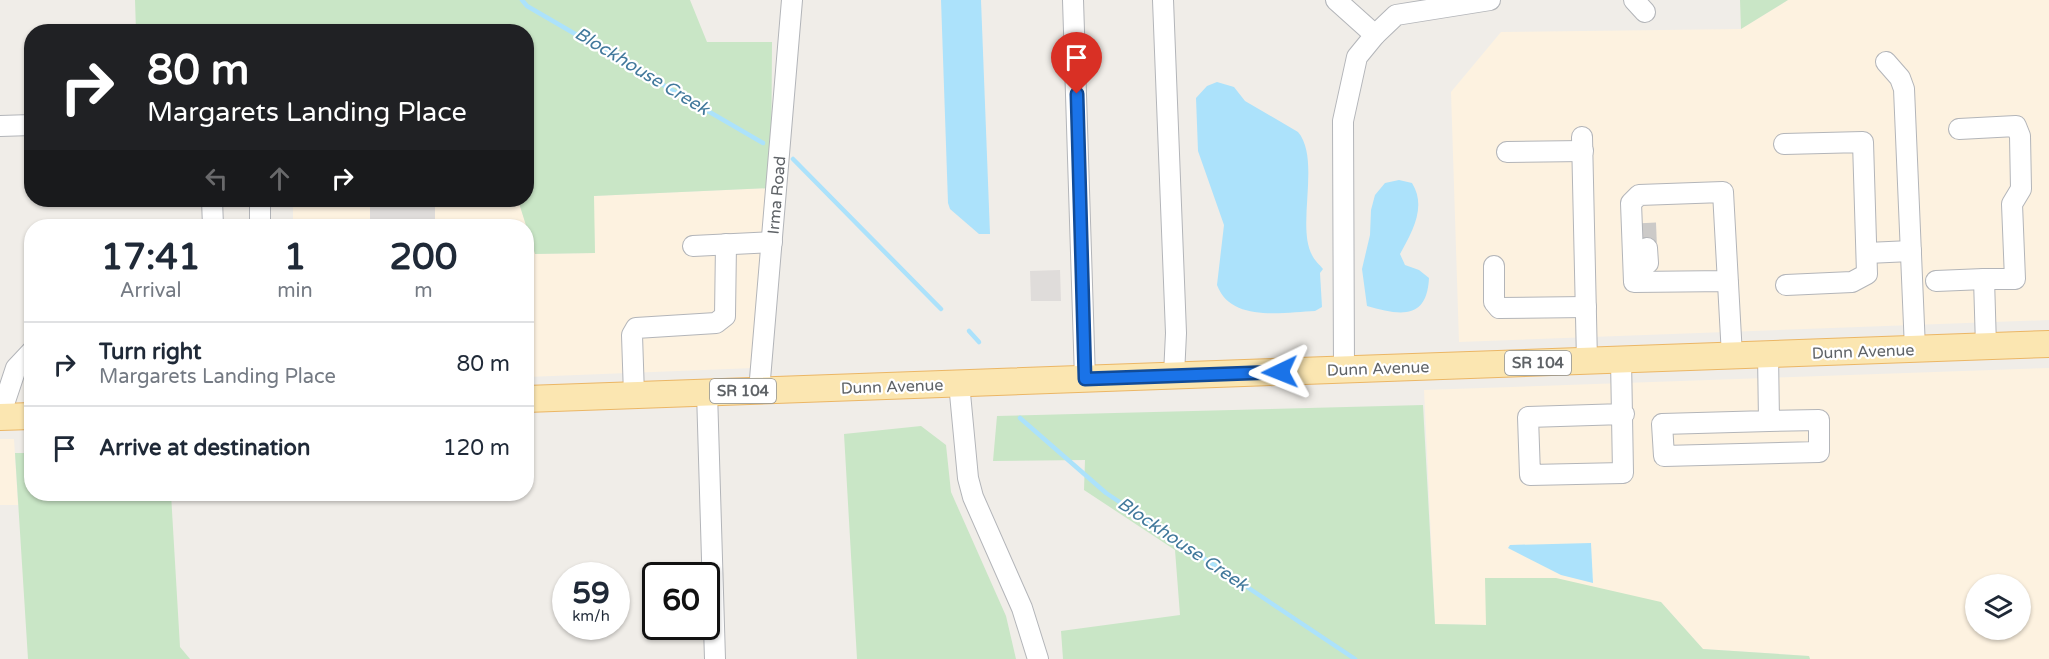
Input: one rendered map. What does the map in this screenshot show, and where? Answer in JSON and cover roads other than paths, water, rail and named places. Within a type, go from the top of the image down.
[{"type":"main road","name":"Dunn Avenue","points":[[534,399],[2049,344]]},
{"type":"main road","points":[[0,417],[24,416]]},
{"type":"street","name":"Irma Road","points":[[759,391],[792,0]]},
{"type":"street","points":[[1073,0],[1085,379]]},
{"type":"street","points":[[1163,0],[1176,321],[1174,375]]},
{"type":"street","points":[[1336,0],[1375,34]]},
{"type":"street","points":[[1344,369],[1342,121],[1357,57],[1396,8],[1490,0]]},
{"type":"street","points":[[1886,62],[1900,78],[1904,88],[1915,349]]},
{"type":"street","points":[[0,126],[24,125]]},
{"type":"street","points":[[1936,281],[2015,279],[2012,204],[2021,189],[2020,136],[2016,126],[1959,129]]},
{"type":"street","points":[[1784,144],[1863,142],[1867,253],[1867,274],[1860,280],[1786,285]]},
{"type":"street","points":[[1507,152],[1582,144],[1587,361]]},
{"type":"street","points":[[1728,281],[1634,282],[1631,203],[1639,195],[1723,192],[1728,281],[1732,356]]},
{"type":"street","points":[[1631,203],[1646,223]]},
{"type":"street","points":[[693,246],[772,242]]},
{"type":"street","points":[[634,395],[632,335],[636,328],[716,323],[725,316],[726,244]]},
{"type":"street","points":[[1634,276],[1648,263],[1647,248]]},
{"type":"street","points":[[1867,253],[1911,251]]},
{"type":"street","points":[[1494,266],[1494,302],[1499,308],[1586,307]]},
{"type":"street","points":[[1984,279],[1986,346]]},
{"type":"street","points":[[1768,354],[1769,421]]},
{"type":"street","points":[[0,417],[16,368],[24,360]]},
{"type":"street","points":[[1621,360],[1624,414],[1623,473],[1530,475],[1528,417],[1624,414]]},
{"type":"street","points":[[959,383],[968,478],[973,497],[1022,608],[1038,659]]},
{"type":"street","points":[[707,392],[715,659]]},
{"type":"street","points":[[1819,420],[1819,452],[1664,456],[1662,424],[1769,421],[1819,420]]},
{"type":"water","points":[[941,0],[981,0],[990,234],[979,234],[950,209],[948,203]]},
{"type":"water","points":[[1217,82],[1234,87],[1245,101],[1298,132],[1305,144],[1308,159],[1306,227],[1308,242],[1313,257],[1323,269],[1320,273],[1322,307],[1315,311],[1260,313],[1246,310],[1234,305],[1224,297],[1217,285],[1224,225],[1198,151],[1196,98],[1207,86]]},
{"type":"water","points":[[1399,180],[1412,183],[1418,201],[1416,219],[1400,254],[1405,265],[1419,270],[1429,278],[1423,302],[1409,312],[1367,306],[1362,269],[1370,235],[1371,210],[1375,195],[1385,183]]},
{"type":"water","points":[[1591,543],[1593,583],[1561,575],[1508,548],[1510,545]]},
{"type":"waterway","name":"Blockhouse Creek","points":[[522,0],[527,6],[763,143]]},
{"type":"waterway","name":"Blockhouse Creek","points":[[793,159],[941,309]]},
{"type":"waterway","name":"Blockhouse Creek","points":[[969,331],[979,342]]},
{"type":"waterway","name":"Blockhouse Creek","points":[[1020,418],[1106,493],[1355,659]]},
{"type":"tunnel","points":[[1646,223],[1647,248]]}]
